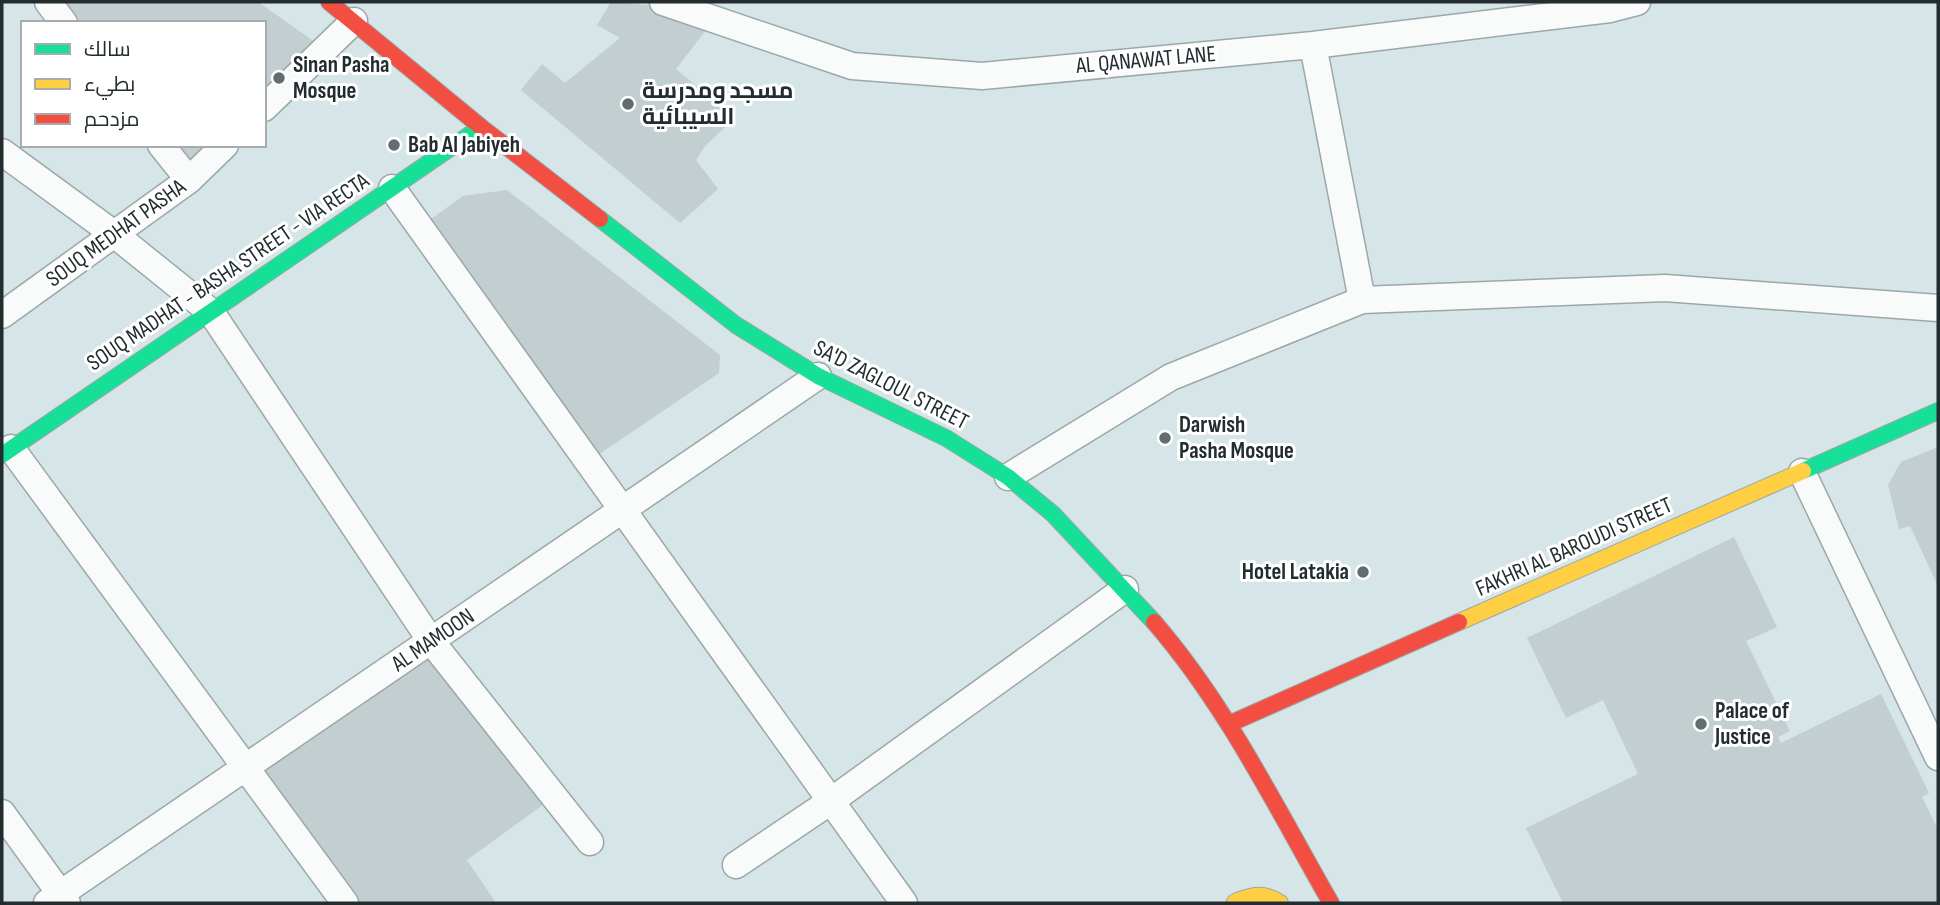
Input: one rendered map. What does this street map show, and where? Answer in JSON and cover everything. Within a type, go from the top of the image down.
[{"type":"main road","name":"SA'D ZAGLOUL STREET","points":[[329,2],[481,127],[736,325],[818,376],[946,438],[1008,477],[1053,514],[1125,589],[1173,645],[1229,724],[1331,903]]},
{"type":"main road","name":"SOUQ MADHAT - BASHA STREET - VIA RECTA","points":[[6,452],[481,127]]},
{"type":"main road","name":"FAKHRI AL BAROUDI STREET","points":[[1229,724],[1938,411]]},
{"type":"main road","points":[[1234,903],[1253,894],[1268,895],[1280,903]]},
{"type":"street","points":[[48,2],[62,21]]},
{"type":"street","name":"AL QANAWAT LANE","points":[[663,2],[852,66],[982,76],[1313,45],[1610,9],[1637,2]]},
{"type":"street","points":[[266,106],[354,21]]},
{"type":"street","points":[[1313,45],[1362,300]]},
{"type":"street","points":[[163,147],[189,180]]},
{"type":"street","name":"SOUQ MEDHAT PASHA","points":[[2,315],[189,180],[223,147]]},
{"type":"street","points":[[2,152],[114,234],[211,312],[431,641],[590,842]]},
{"type":"street","points":[[392,188],[904,903]]},
{"type":"street","points":[[1008,477],[1171,377],[1362,300],[1665,288],[1938,308]]},
{"type":"street","name":"AL MAMOON","points":[[58,900],[245,768],[818,376]]},
{"type":"street","points":[[6,452],[345,903]]},
{"type":"street","points":[[1801,472],[1938,757]]},
{"type":"street","points":[[736,865],[831,801],[1125,589]]},
{"type":"street","points":[[2,813],[58,900]]},
{"type":"building","name":"Sinan Pasha Mosque","points":[[48,2],[258,2],[325,49],[266,106],[266,21],[62,21]]},
{"type":"building","name":"مسجد ومدرسة السيبائية","points":[[611,2],[657,6],[706,30],[676,69],[735,118],[705,146],[696,160],[718,189],[680,223],[521,90],[542,64],[565,83],[620,38],[597,25]]},
{"type":"building","points":[[163,147],[223,147],[189,180]]},
{"type":"building","points":[[507,190],[720,355],[719,373],[595,457],[424,224],[463,196]]},
{"type":"building","points":[[1938,447],[1938,586],[1910,526],[1899,529],[1888,485],[1901,462]]},
{"type":"building","name":"Palace of Justice","points":[[1734,537],[1777,627],[1746,641],[1790,731],[1778,737],[1781,743],[1881,694],[1929,793],[1922,797],[1938,830],[1938,903],[1563,903],[1526,828],[1638,774],[1603,700],[1566,718],[1527,638]]},
{"type":"building","points":[[428,650],[544,804],[467,860],[496,903],[349,903],[252,768]]},
{"type":"traffic: fast","points":[[2,455],[481,127]]},
{"type":"traffic: fast","points":[[600,219],[736,325],[818,376],[946,438],[1008,477],[1053,514],[1154,622]]},
{"type":"traffic: fast","points":[[1803,471],[1938,411]]},
{"type":"traffic: slow","points":[[1459,622],[1803,471]]},
{"type":"traffic: slow","points":[[1235,902],[1258,896],[1269,897],[1280,903]]},
{"type":"traffic: jam","points":[[329,2],[481,127],[600,219]]},
{"type":"traffic: jam","points":[[1154,622],[1180,654],[1227,722],[1331,903]]},
{"type":"traffic: jam","points":[[1229,724],[1459,622]]},
{"type":"place","name":"Sinan Pasha Mosque","points":[[279,78]]},
{"type":"place","name":"مسجد ومدرسة السيبائية","points":[[628,104]]},
{"type":"place","name":"Bab Al Jabiyeh","points":[[394,145]]},
{"type":"place","name":"Darwish Pasha Mosque","points":[[1165,438]]},
{"type":"place","name":"Hotel Latakia","points":[[1363,572]]},
{"type":"place","name":"Palace of Justice","points":[[1701,724]]}]
